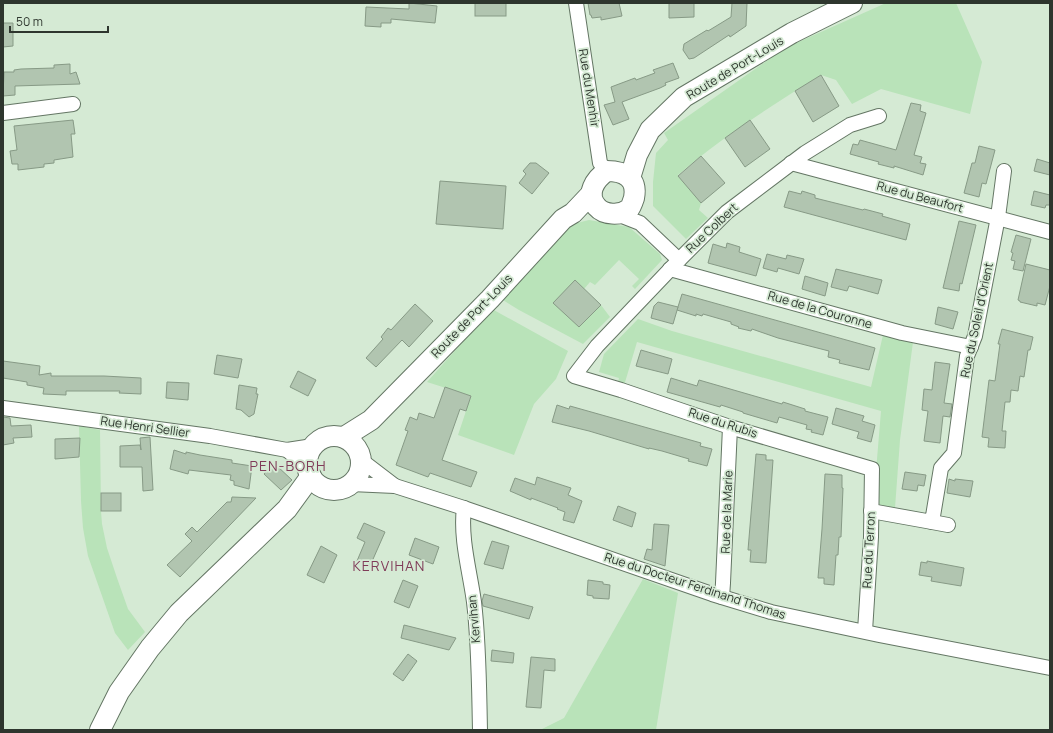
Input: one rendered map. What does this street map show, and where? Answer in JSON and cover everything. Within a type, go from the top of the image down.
[{"type":"main road","name":"Route de Port-Louis","points":[[617,173],[637,155],[650,130],[684,97],[792,33],[852,3]]},
{"type":"main road","points":[[617,173],[635,192],[634,200],[629,209],[602,206],[593,185],[598,177],[617,173]]},
{"type":"main road","name":"Route de Port-Louis","points":[[371,420],[490,299],[563,219],[572,213],[602,206]]},
{"type":"main road","points":[[344,438],[371,420]]},
{"type":"main road","points":[[287,509],[343,487],[359,474],[361,457],[371,420]]},
{"type":"main road","points":[[343,487],[329,489],[320,485],[310,472],[308,458],[313,446],[324,438],[335,436],[344,438],[354,444],[361,457]]},
{"type":"main road","points":[[100,730],[119,692],[150,648],[180,613],[287,509],[310,472]]},
{"type":"street","name":"Rue du Menhir","points":[[576,3],[600,163],[617,173]]},
{"type":"street","points":[[3,113],[73,104]]},
{"type":"street","name":"Rue Colbert","points":[[574,376],[597,346],[674,264],[727,212],[791,163],[850,125],[879,116]]},
{"type":"street","name":"Rue du Beaufort","points":[[791,163],[1050,232]]},
{"type":"street","name":"Rue du Soleil d'Orient","points":[[932,522],[941,468],[954,453],[967,356],[976,336],[998,217],[1004,172]]},
{"type":"street","points":[[634,200],[640,223],[674,264]]},
{"type":"street","points":[[602,206],[640,223]]},
{"type":"street","name":"Rue de la Couronne","points":[[674,264],[902,333],[971,347]]},
{"type":"street","name":"Rue du Rubis","points":[[574,376],[730,426],[872,469]]},
{"type":"street","name":"Rue Henri Sellier","points":[[3,408],[210,436],[287,450],[313,446]]},
{"type":"street","name":"Rue de la Marie","points":[[722,597],[724,583],[730,426]]},
{"type":"street","points":[[287,450],[310,472]]},
{"type":"street","name":"Rue du Docteur Ferdinand Thomas","points":[[361,457],[394,486]]},
{"type":"street","name":"Rue du Terron","points":[[865,631],[871,537],[872,469]]},
{"type":"street","name":"Rue du Docteur Ferdinand Thomas","points":[[343,487],[394,486],[464,508],[722,597],[771,612],[1050,668]]},
{"type":"street","name":"Kervihan","points":[[464,508],[463,526],[474,603],[479,669],[480,730]]},
{"type":"street","points":[[871,511],[948,525]]},
{"type":"green space","points":[[886,3],[956,3],[982,62],[970,114],[881,89],[852,104],[836,80],[821,75],[765,110],[729,135],[678,175],[701,203],[699,210],[708,218],[686,239],[653,206],[653,182],[656,153],[668,140],[664,133],[785,48]]},
{"type":"green space","points":[[589,220],[629,227],[660,254],[662,260],[635,289],[632,286],[639,279],[619,260],[595,285],[590,282],[584,289],[554,303],[579,327],[601,305],[610,317],[583,344],[503,300],[503,293],[573,224]]},
{"type":"green space","points":[[492,309],[568,351],[556,379],[534,404],[514,455],[458,435],[471,396],[427,382]]},
{"type":"green space","points":[[638,319],[672,331],[871,387],[883,335],[913,342],[900,440],[895,508],[882,506],[879,504],[874,495],[881,411],[637,342],[623,389],[617,387],[619,378],[599,372],[604,354]]},
{"type":"green space","points":[[79,426],[100,430],[101,511],[107,548],[128,609],[145,632],[128,650],[115,633],[88,556],[83,528],[81,501]]},
{"type":"green space","points":[[643,579],[678,593],[656,730],[540,730],[564,718]]},
{"type":"building","points":[[409,3],[437,6],[435,23],[391,19],[391,23],[381,23],[381,27],[365,26],[366,7],[409,9]]},
{"type":"building","points":[[475,3],[506,3],[506,16],[475,16]]},
{"type":"building","points":[[588,3],[619,3],[622,16],[601,20],[601,17],[592,18]]},
{"type":"building","points":[[669,3],[694,3],[694,17],[669,18]]},
{"type":"building","points":[[732,3],[747,3],[746,26],[730,37],[729,35],[694,58],[689,59],[683,50],[684,44],[731,17]]},
{"type":"building","points":[[3,23],[13,23],[13,46],[3,47]]},
{"type":"building","points":[[673,63],[679,78],[665,83],[666,85],[660,88],[622,102],[629,119],[613,125],[604,105],[615,102],[611,87],[635,78],[636,80],[655,73],[653,70]]},
{"type":"building","points":[[70,64],[70,74],[76,72],[80,84],[15,86],[15,95],[3,96],[4,72],[14,72],[14,70],[21,69],[54,68],[54,65]]},
{"type":"building","points":[[821,75],[839,106],[813,122],[795,91]]},
{"type":"building","points":[[911,103],[921,105],[920,111],[926,113],[914,155],[922,157],[920,163],[926,164],[923,175],[894,166],[894,168],[878,164],[879,162],[850,154],[853,144],[858,145],[860,140],[896,150]]},
{"type":"building","points":[[73,120],[75,134],[71,134],[73,157],[54,160],[54,163],[44,164],[44,167],[18,170],[18,164],[12,164],[10,151],[17,150],[14,126]]},
{"type":"building","points":[[750,120],[770,149],[745,167],[725,138]]},
{"type":"building","points":[[979,146],[995,150],[986,184],[982,183],[979,197],[964,193],[972,163],[975,163]]},
{"type":"building","points":[[701,156],[725,183],[701,203],[678,176]]},
{"type":"building","points":[[1037,159],[1050,163],[1050,175],[1034,171]]},
{"type":"building","points":[[530,163],[536,163],[549,173],[532,194],[519,183],[526,174],[523,171]]},
{"type":"building","points":[[440,181],[506,186],[503,229],[436,224]]},
{"type":"building","points":[[789,191],[801,194],[802,191],[815,195],[815,198],[883,214],[882,216],[910,224],[906,240],[784,207]]},
{"type":"building","points":[[1034,191],[1050,195],[1050,205],[1046,205],[1045,208],[1031,205]]},
{"type":"building","points":[[959,221],[976,225],[959,291],[943,288]]},
{"type":"building","points":[[1016,235],[1031,239],[1023,271],[1013,269],[1015,261],[1011,260],[1013,253],[1011,252]]},
{"type":"building","points":[[727,243],[740,247],[739,252],[761,259],[756,276],[708,263],[713,244],[726,248]]},
{"type":"building","points":[[767,254],[786,259],[787,255],[804,259],[799,274],[778,268],[777,272],[763,268]]},
{"type":"building","points":[[1026,264],[1050,270],[1050,286],[1045,305],[1037,303],[1037,306],[1020,302],[1018,300]]},
{"type":"building","points":[[836,269],[882,280],[878,294],[849,286],[847,291],[831,287]]},
{"type":"building","points":[[805,276],[828,283],[825,296],[802,289]]},
{"type":"building","points":[[575,280],[601,305],[579,327],[553,303]]},
{"type":"building","points":[[682,294],[875,348],[869,370],[839,363],[840,360],[828,357],[829,351],[778,338],[752,329],[751,331],[738,328],[739,327],[731,324],[731,322],[703,314],[702,316],[696,314],[696,316],[677,310]]},
{"type":"building","points":[[658,302],[678,307],[673,324],[651,318],[654,306]]},
{"type":"building","points":[[415,304],[433,321],[409,347],[402,340],[376,367],[366,358],[383,339],[381,337],[388,328],[391,330]]},
{"type":"building","points":[[938,307],[958,312],[953,329],[935,324]]},
{"type":"building","points":[[1002,329],[1033,337],[1030,350],[1028,350],[1024,377],[1020,376],[1018,391],[1011,390],[1010,402],[1005,402],[1002,431],[1006,431],[1005,448],[988,447],[989,438],[982,437],[989,380],[995,381],[1000,344],[998,344]]},
{"type":"building","points":[[641,350],[672,359],[668,374],[636,366]]},
{"type":"building","points":[[217,355],[242,359],[238,378],[214,374]]},
{"type":"building","points":[[3,361],[40,366],[39,375],[51,373],[51,376],[141,378],[141,394],[119,393],[120,391],[66,391],[66,395],[43,394],[44,388],[27,385],[27,382],[3,378]]},
{"type":"building","points":[[935,362],[950,364],[944,403],[952,404],[950,417],[943,416],[940,443],[924,441],[928,411],[922,410],[924,389],[932,390]]},
{"type":"building","points":[[298,371],[316,380],[308,396],[290,387]]},
{"type":"building","points":[[671,378],[697,386],[699,380],[782,404],[783,402],[805,409],[805,411],[828,417],[823,435],[806,429],[807,425],[779,417],[777,423],[721,405],[720,407],[667,392]]},
{"type":"building","points":[[167,382],[189,383],[188,400],[166,398]]},
{"type":"building","points":[[239,385],[257,388],[256,394],[258,394],[254,414],[249,417],[241,410],[236,409]]},
{"type":"building","points":[[445,387],[471,396],[466,411],[460,409],[442,460],[477,472],[471,487],[430,473],[428,477],[396,465],[408,431],[405,430],[410,417],[417,420],[419,413],[434,418]]},
{"type":"building","points":[[557,405],[569,409],[570,406],[701,443],[700,446],[712,449],[707,466],[688,461],[689,459],[662,451],[649,449],[589,431],[552,422]]},
{"type":"building","points":[[836,408],[864,416],[862,421],[875,425],[871,442],[857,438],[859,432],[832,424]]},
{"type":"building","points":[[3,417],[10,418],[11,426],[31,425],[32,437],[13,438],[14,443],[3,445]]},
{"type":"building","points":[[150,437],[153,490],[143,491],[142,467],[120,467],[120,446],[140,445],[141,450],[140,438]]},
{"type":"building","points":[[80,438],[79,457],[55,459],[55,439]]},
{"type":"building","points":[[174,450],[186,454],[186,452],[232,460],[232,463],[252,466],[249,489],[234,485],[234,481],[230,480],[231,475],[189,470],[188,474],[170,469]]},
{"type":"building","points":[[756,454],[766,455],[766,460],[773,460],[766,563],[750,562],[751,550],[748,550]]},
{"type":"building","points":[[276,465],[292,480],[281,490],[264,474],[271,466],[275,467]]},
{"type":"building","points":[[905,472],[926,475],[924,486],[918,485],[917,491],[902,489]]},
{"type":"building","points":[[825,474],[842,475],[843,488],[841,537],[839,537],[838,555],[836,555],[834,585],[824,584],[824,578],[818,578]]},
{"type":"building","points":[[537,477],[571,488],[568,495],[582,501],[574,523],[563,520],[565,512],[557,509],[558,508],[531,498],[531,500],[510,491],[515,478],[535,485]]},
{"type":"building","points":[[949,479],[955,481],[955,479],[973,481],[970,497],[947,493]]},
{"type":"building","points":[[101,493],[121,493],[121,511],[101,511]]},
{"type":"building","points":[[232,497],[256,498],[180,577],[167,565],[192,541],[185,534],[192,527],[197,532],[227,502],[231,502]]},
{"type":"building","points":[[618,506],[636,513],[632,527],[613,520]]},
{"type":"building","points":[[364,523],[385,532],[370,566],[357,561],[365,542],[357,538]]},
{"type":"building","points":[[654,524],[669,525],[665,566],[644,559],[647,549],[652,550]]},
{"type":"building","points":[[415,538],[439,547],[433,564],[409,555]]},
{"type":"building","points":[[492,541],[509,546],[503,569],[484,564]]},
{"type":"building","points":[[321,546],[337,555],[324,583],[307,575]]},
{"type":"building","points":[[927,561],[964,568],[961,586],[931,581],[932,577],[919,575],[921,562],[927,563]]},
{"type":"building","points":[[403,580],[418,586],[409,608],[394,602]]},
{"type":"building","points":[[588,580],[603,582],[603,584],[610,585],[609,599],[593,598],[593,596],[587,595]]},
{"type":"building","points":[[484,594],[533,607],[529,619],[483,606],[482,601]]},
{"type":"building","points":[[404,625],[456,638],[449,650],[401,638]]},
{"type":"building","points":[[492,650],[514,653],[513,663],[491,661]]},
{"type":"building","points":[[408,654],[417,661],[403,681],[393,674]]},
{"type":"building","points":[[531,657],[555,659],[555,671],[544,670],[541,708],[526,707]]},
{"type":"district","name":"PEN-BORH","points":[[288,466]]},
{"type":"district","name":"KERVIHAN","points":[[389,566]]}]
